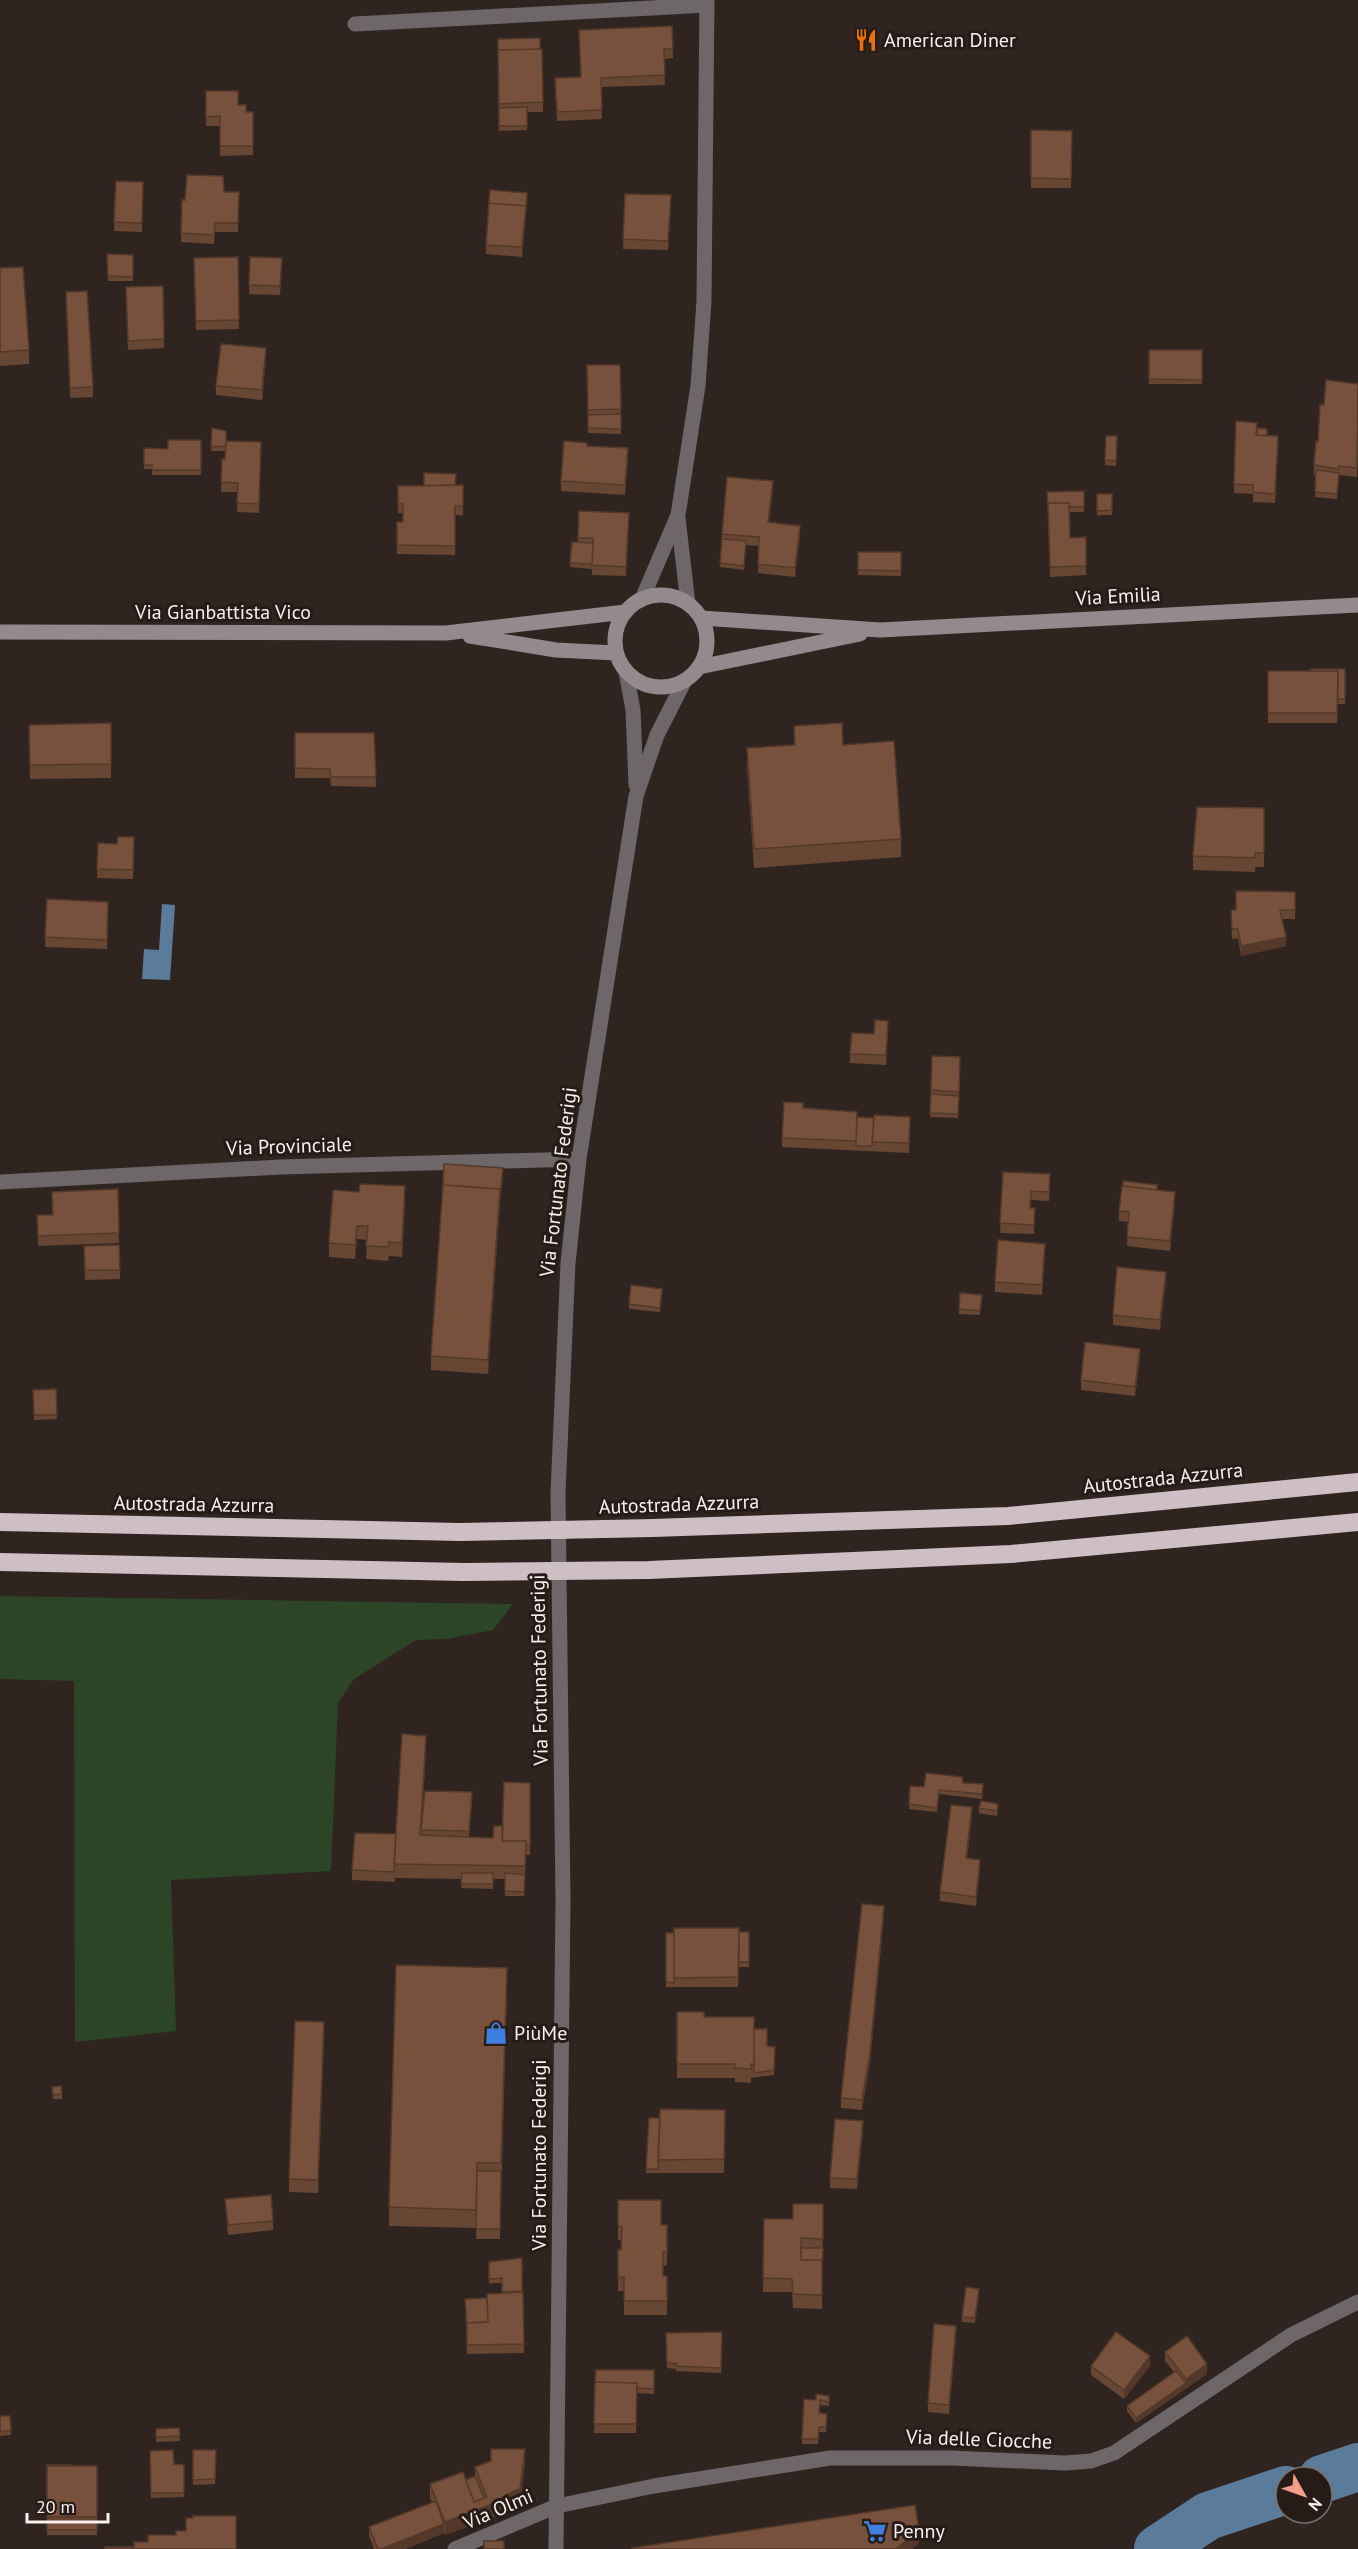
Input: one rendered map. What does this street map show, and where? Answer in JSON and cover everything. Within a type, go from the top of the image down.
[{"type":"highway","name":"Autostrada Azzurra","points":[[0,1522],[460,1532],[653,1528],[1008,1516],[1358,1482]]},
{"type":"highway","points":[[0,1562],[463,1572],[649,1570],[1011,1554],[1358,1522]]},
{"type":"main road","points":[[661,595],[680,599],[688,604],[701,618],[707,638],[704,658],[699,667],[684,682],[663,688],[643,684],[626,672],[616,653],[616,632],[625,612],[642,599],[661,595]]},
{"type":"main road","name":"Via Emilia","points":[[701,618],[880,630],[1358,605]]},
{"type":"main road","name":"Via Gianbattista Vico","points":[[0,632],[446,633],[625,612]]},
{"type":"main road","name":"Via Emilia","points":[[699,667],[880,630]]},
{"type":"main road","name":"Via Gianbattista Vico","points":[[446,633],[556,650],[616,653]]},
{"type":"street","points":[[355,24],[707,2],[704,301],[698,386],[678,515],[642,599]]},
{"type":"street","points":[[678,515],[688,604]]},
{"type":"street","name":"Via Fortunato Federigi","points":[[626,672],[633,710],[636,796]]},
{"type":"street","name":"Via Fortunato Federigi","points":[[556,2549],[563,1900],[558,1493],[568,1263],[579,1159],[636,796],[657,735],[684,682]]},
{"type":"street","name":"Via Provinciale","points":[[0,1182],[280,1167],[579,1159]]},
{"type":"street","name":"Via delle Ciocche","points":[[557,2506],[654,2486],[830,2458],[941,2458],[1065,2463],[1091,2461],[1114,2453],[1291,2335],[1358,2302]]},
{"type":"street","name":"Via Olmi","points":[[455,2549],[557,2506]]},
{"type":"green space","points":[[0,1596],[513,1604],[493,1630],[446,1639],[416,1640],[354,1679],[338,1703],[331,1871],[171,1880],[176,2031],[75,2042],[74,1681],[0,1679]]},
{"type":"water","points":[[162,904],[175,905],[170,980],[142,979],[144,949],[159,950]]},
{"type":"building","points":[[672,26],[673,49],[664,49],[665,75],[601,78],[602,110],[557,112],[555,78],[581,77],[579,30]]},
{"type":"building","points":[[540,38],[540,49],[498,50],[498,39]]},
{"type":"building","points":[[542,49],[543,102],[499,104],[498,50]]},
{"type":"building","points":[[206,91],[238,91],[238,105],[246,105],[246,112],[253,112],[253,146],[220,146],[220,116],[206,117]]},
{"type":"building","points":[[527,107],[527,126],[499,126],[499,108]]},
{"type":"building","points":[[1031,130],[1072,131],[1071,179],[1031,178]]},
{"type":"building","points":[[187,175],[223,176],[224,192],[239,192],[238,223],[215,223],[214,235],[181,233],[182,199],[185,200]]},
{"type":"building","points":[[116,181],[143,182],[142,223],[114,222]]},
{"type":"building","points":[[490,190],[527,193],[526,210],[526,206],[489,203]]},
{"type":"building","points":[[625,194],[671,195],[668,241],[623,239]]},
{"type":"building","points":[[489,203],[526,206],[522,247],[486,245]]},
{"type":"building","points":[[107,254],[133,255],[133,277],[108,276]]},
{"type":"building","points":[[238,257],[239,320],[196,321],[194,258]]},
{"type":"building","points":[[250,257],[282,258],[280,286],[249,285]]},
{"type":"building","points":[[23,267],[29,350],[0,352],[0,268]]},
{"type":"building","points":[[163,286],[164,339],[128,341],[126,287]]},
{"type":"building","points":[[87,291],[93,387],[70,388],[66,292]]},
{"type":"building","points":[[221,344],[266,348],[262,390],[216,386]]},
{"type":"building","points":[[1149,350],[1202,350],[1202,380],[1149,379]]},
{"type":"building","points":[[587,365],[620,365],[621,409],[588,410]]},
{"type":"building","points":[[1326,380],[1358,384],[1357,468],[1339,466],[1339,469],[1314,465],[1320,405],[1324,405]]},
{"type":"building","points":[[621,414],[621,429],[588,428],[588,415]]},
{"type":"building","points":[[1236,421],[1257,423],[1256,435],[1278,436],[1275,494],[1253,492],[1253,485],[1234,484]]},
{"type":"building","points":[[212,428],[226,431],[226,446],[211,447]]},
{"type":"building","points":[[1257,428],[1267,429],[1267,436],[1257,435]]},
{"type":"building","points":[[1106,436],[1117,436],[1116,461],[1105,460]]},
{"type":"building","points":[[168,440],[201,440],[201,470],[152,470],[152,465],[144,465],[144,448],[168,449]]},
{"type":"building","points":[[226,441],[261,442],[259,504],[237,503],[238,483],[221,482]]},
{"type":"building","points":[[564,441],[587,443],[587,446],[628,448],[625,485],[561,481]]},
{"type":"building","points":[[1316,470],[1339,473],[1337,494],[1315,492]]},
{"type":"building","points":[[424,473],[456,474],[455,485],[424,486]]},
{"type":"building","points":[[727,477],[773,481],[768,522],[800,526],[795,568],[758,564],[759,537],[722,534]]},
{"type":"building","points":[[463,485],[463,506],[455,506],[455,546],[397,545],[397,522],[403,522],[403,504],[398,504],[398,486]]},
{"type":"building","points":[[1084,491],[1084,507],[1069,507],[1069,503],[1048,503],[1048,508],[1047,492]]},
{"type":"building","points":[[1097,494],[1112,494],[1112,510],[1097,511]]},
{"type":"building","points":[[1048,503],[1069,503],[1070,538],[1086,537],[1086,566],[1050,567]]},
{"type":"building","points":[[579,511],[629,513],[626,567],[592,565],[593,538],[578,538]]},
{"type":"building","points":[[722,539],[746,541],[744,566],[720,563]]},
{"type":"building","points":[[572,542],[593,543],[592,564],[570,563]]},
{"type":"building","points":[[858,552],[901,552],[901,571],[858,570]]},
{"type":"building","points":[[1311,669],[1345,669],[1345,699],[1338,699],[1338,671],[1311,671]]},
{"type":"building","points":[[1268,671],[1338,671],[1337,713],[1268,713]]},
{"type":"building","points":[[111,723],[111,764],[30,765],[29,725]]},
{"type":"building","points":[[842,723],[843,745],[894,741],[901,839],[754,849],[747,748],[795,745],[794,726]]},
{"type":"building","points":[[295,733],[374,733],[376,777],[331,777],[330,769],[295,768]]},
{"type":"building","points":[[1197,807],[1264,808],[1264,853],[1255,853],[1255,858],[1193,856]]},
{"type":"building","points":[[118,837],[134,837],[133,870],[97,869],[98,843],[117,844]]},
{"type":"building","points":[[1236,891],[1295,892],[1295,910],[1280,910],[1286,937],[1241,946],[1238,929],[1232,929],[1231,910],[1236,910]]},
{"type":"building","points":[[47,899],[108,902],[107,940],[45,937]]},
{"type":"building","points":[[875,1020],[888,1021],[886,1055],[850,1054],[852,1033],[874,1034]]},
{"type":"building","points":[[932,1056],[960,1057],[959,1092],[931,1090]]},
{"type":"building","points":[[931,1094],[959,1096],[958,1114],[930,1113]]},
{"type":"building","points":[[784,1102],[803,1103],[803,1108],[857,1112],[856,1141],[782,1138]]},
{"type":"building","points":[[874,1115],[910,1117],[909,1143],[872,1142]]},
{"type":"building","points":[[857,1117],[874,1118],[872,1146],[856,1146]]},
{"type":"building","points":[[444,1164],[503,1168],[500,1193],[500,1189],[443,1185]]},
{"type":"building","points":[[1003,1172],[1050,1174],[1049,1192],[1031,1191],[1030,1208],[1035,1208],[1034,1225],[1000,1223]]},
{"type":"building","points":[[1123,1181],[1157,1185],[1157,1190],[1123,1186]]},
{"type":"building","points":[[360,1184],[405,1186],[402,1243],[389,1242],[388,1247],[366,1246],[368,1226],[357,1226],[355,1245],[329,1243],[333,1190],[359,1192]]},
{"type":"building","points":[[443,1185],[500,1189],[488,1360],[431,1356]]},
{"type":"building","points":[[1122,1186],[1175,1192],[1170,1241],[1127,1237],[1129,1212],[1119,1211]]},
{"type":"building","points":[[118,1189],[119,1233],[38,1236],[37,1215],[53,1215],[52,1192]]},
{"type":"building","points":[[998,1240],[1045,1244],[1042,1285],[995,1282]]},
{"type":"building","points":[[119,1245],[120,1270],[85,1270],[84,1246]]},
{"type":"building","points":[[1117,1267],[1166,1272],[1160,1320],[1113,1315]]},
{"type":"building","points":[[631,1285],[662,1289],[660,1308],[629,1304]]},
{"type":"building","points":[[960,1293],[982,1295],[980,1311],[959,1309]]},
{"type":"building","points":[[1085,1342],[1140,1349],[1135,1387],[1081,1380]]},
{"type":"building","points":[[56,1389],[57,1415],[34,1415],[33,1390]]},
{"type":"building","points":[[402,1734],[426,1736],[420,1835],[493,1838],[494,1826],[503,1826],[502,1841],[526,1841],[525,1866],[394,1864]]},
{"type":"building","points":[[926,1773],[962,1777],[963,1783],[983,1784],[982,1794],[939,1790],[937,1808],[909,1804],[910,1786],[924,1787]]},
{"type":"building","points":[[504,1782],[530,1783],[530,1845],[526,1845],[526,1841],[502,1841]]},
{"type":"building","points":[[425,1791],[472,1792],[469,1831],[421,1830]]},
{"type":"building","points":[[981,1801],[998,1804],[997,1811],[979,1808]]},
{"type":"building","points":[[951,1805],[972,1807],[966,1858],[980,1860],[976,1897],[940,1892]]},
{"type":"building","points":[[355,1833],[396,1834],[394,1872],[352,1870]]},
{"type":"building","points":[[462,1873],[493,1873],[493,1884],[461,1884]]},
{"type":"building","points":[[505,1873],[525,1875],[524,1892],[505,1891]]},
{"type":"building","points":[[862,1904],[884,1906],[870,2053],[862,2100],[841,2098]]},
{"type":"building","points":[[674,1928],[739,1928],[738,1977],[674,1978]]},
{"type":"building","points":[[739,1932],[749,1932],[749,1962],[739,1962]]},
{"type":"building","points":[[666,1933],[674,1933],[674,1983],[666,1982]]},
{"type":"building","points":[[396,1965],[507,1968],[501,2163],[477,2163],[476,2210],[389,2207]]},
{"type":"building","points":[[677,2012],[704,2012],[704,2017],[754,2017],[754,2064],[751,2064],[751,2069],[735,2068],[735,2064],[677,2064]]},
{"type":"building","points":[[295,2021],[324,2022],[318,2180],[289,2179]]},
{"type":"building","points":[[754,2029],[767,2029],[767,2046],[775,2047],[774,2070],[754,2073]]},
{"type":"building","points":[[61,2086],[62,2094],[53,2095],[52,2087]]},
{"type":"building","points":[[660,2109],[725,2110],[724,2159],[658,2160]]},
{"type":"building","points":[[649,2118],[660,2118],[658,2169],[646,2169]]},
{"type":"building","points":[[835,2119],[863,2121],[857,2179],[830,2178]]},
{"type":"building","points":[[477,2171],[501,2171],[500,2229],[476,2229]]},
{"type":"building","points":[[271,2195],[273,2221],[228,2225],[225,2199]]},
{"type":"building","points":[[618,2200],[661,2200],[661,2225],[667,2225],[667,2252],[663,2252],[663,2276],[667,2276],[667,2301],[624,2301],[624,2277],[618,2277],[618,2250],[621,2250],[622,2227],[618,2226]]},
{"type":"building","points":[[793,2204],[823,2204],[823,2239],[801,2238],[801,2260],[822,2260],[822,2295],[793,2294],[792,2279],[763,2278],[764,2219],[793,2219]]},
{"type":"building","points":[[801,2248],[823,2248],[822,2269],[822,2260],[801,2260]]},
{"type":"building","points":[[522,2258],[522,2291],[502,2292],[502,2278],[489,2279],[489,2262]]},
{"type":"building","points":[[966,2287],[979,2289],[975,2318],[962,2317]]},
{"type":"building","points":[[523,2292],[524,2344],[467,2345],[467,2323],[488,2322],[487,2294]]},
{"type":"building","points":[[487,2298],[488,2322],[467,2323],[467,2327],[465,2299]]},
{"type":"building","points":[[934,2324],[956,2326],[949,2405],[928,2403]]},
{"type":"building","points":[[722,2332],[721,2368],[676,2366],[677,2364],[667,2363],[666,2333]]},
{"type":"building","points":[[1116,2332],[1150,2356],[1124,2390],[1091,2366]]},
{"type":"building","points":[[1187,2336],[1207,2364],[1186,2379],[1165,2352]]},
{"type":"building","points":[[596,2370],[654,2370],[654,2389],[637,2388],[637,2383],[595,2382]]},
{"type":"building","points":[[1176,2371],[1186,2383],[1136,2418],[1127,2406]]},
{"type":"building","points":[[595,2382],[637,2383],[636,2424],[594,2424]]},
{"type":"building","points":[[816,2394],[829,2396],[829,2402],[820,2400],[819,2413],[827,2414],[826,2427],[819,2427],[818,2439],[802,2439],[804,2399],[816,2400]]},
{"type":"building","points":[[0,2416],[10,2416],[11,2431],[0,2431]]},
{"type":"building","points":[[179,2428],[180,2436],[156,2437],[156,2429]]},
{"type":"building","points":[[491,2449],[525,2449],[520,2489],[505,2495],[505,2499],[445,2522],[430,2484],[463,2472],[474,2502],[487,2497],[475,2467],[491,2461]]},
{"type":"building","points":[[173,2450],[174,2464],[184,2465],[184,2493],[151,2493],[150,2451]]},
{"type":"building","points":[[193,2450],[216,2450],[215,2479],[193,2480]]},
{"type":"building","points":[[47,2466],[97,2466],[97,2517],[47,2517]]},
{"type":"building","points":[[475,2476],[484,2498],[474,2502],[466,2480]]},
{"type":"building","points":[[436,2501],[444,2524],[378,2549],[369,2527]]},
{"type":"building","points":[[915,2505],[919,2530],[896,2549],[632,2549],[632,2548]]},
{"type":"building","points":[[193,2516],[236,2516],[236,2549],[134,2549],[134,2542],[148,2542],[148,2535],[176,2535],[176,2531],[186,2531],[186,2518],[193,2518]]},
{"type":"building","points":[[47,2522],[97,2522],[97,2530],[47,2530]]},
{"type":"building","points":[[484,2541],[504,2541],[504,2549],[484,2549]]},
{"type":"building","points":[[105,2547],[134,2547],[134,2549],[105,2549]]},
{"type":"waterway","points":[[1334,2475],[1358,2467]]},
{"type":"waterway","points":[[1158,2549],[1208,2516],[1274,2494]]},
{"type":"place","name":"American Diner","points":[[866,40]]},
{"type":"place","name":"PiùMe","points":[[496,2033]]},
{"type":"place","name":"Penny","points":[[875,2531]]}]
